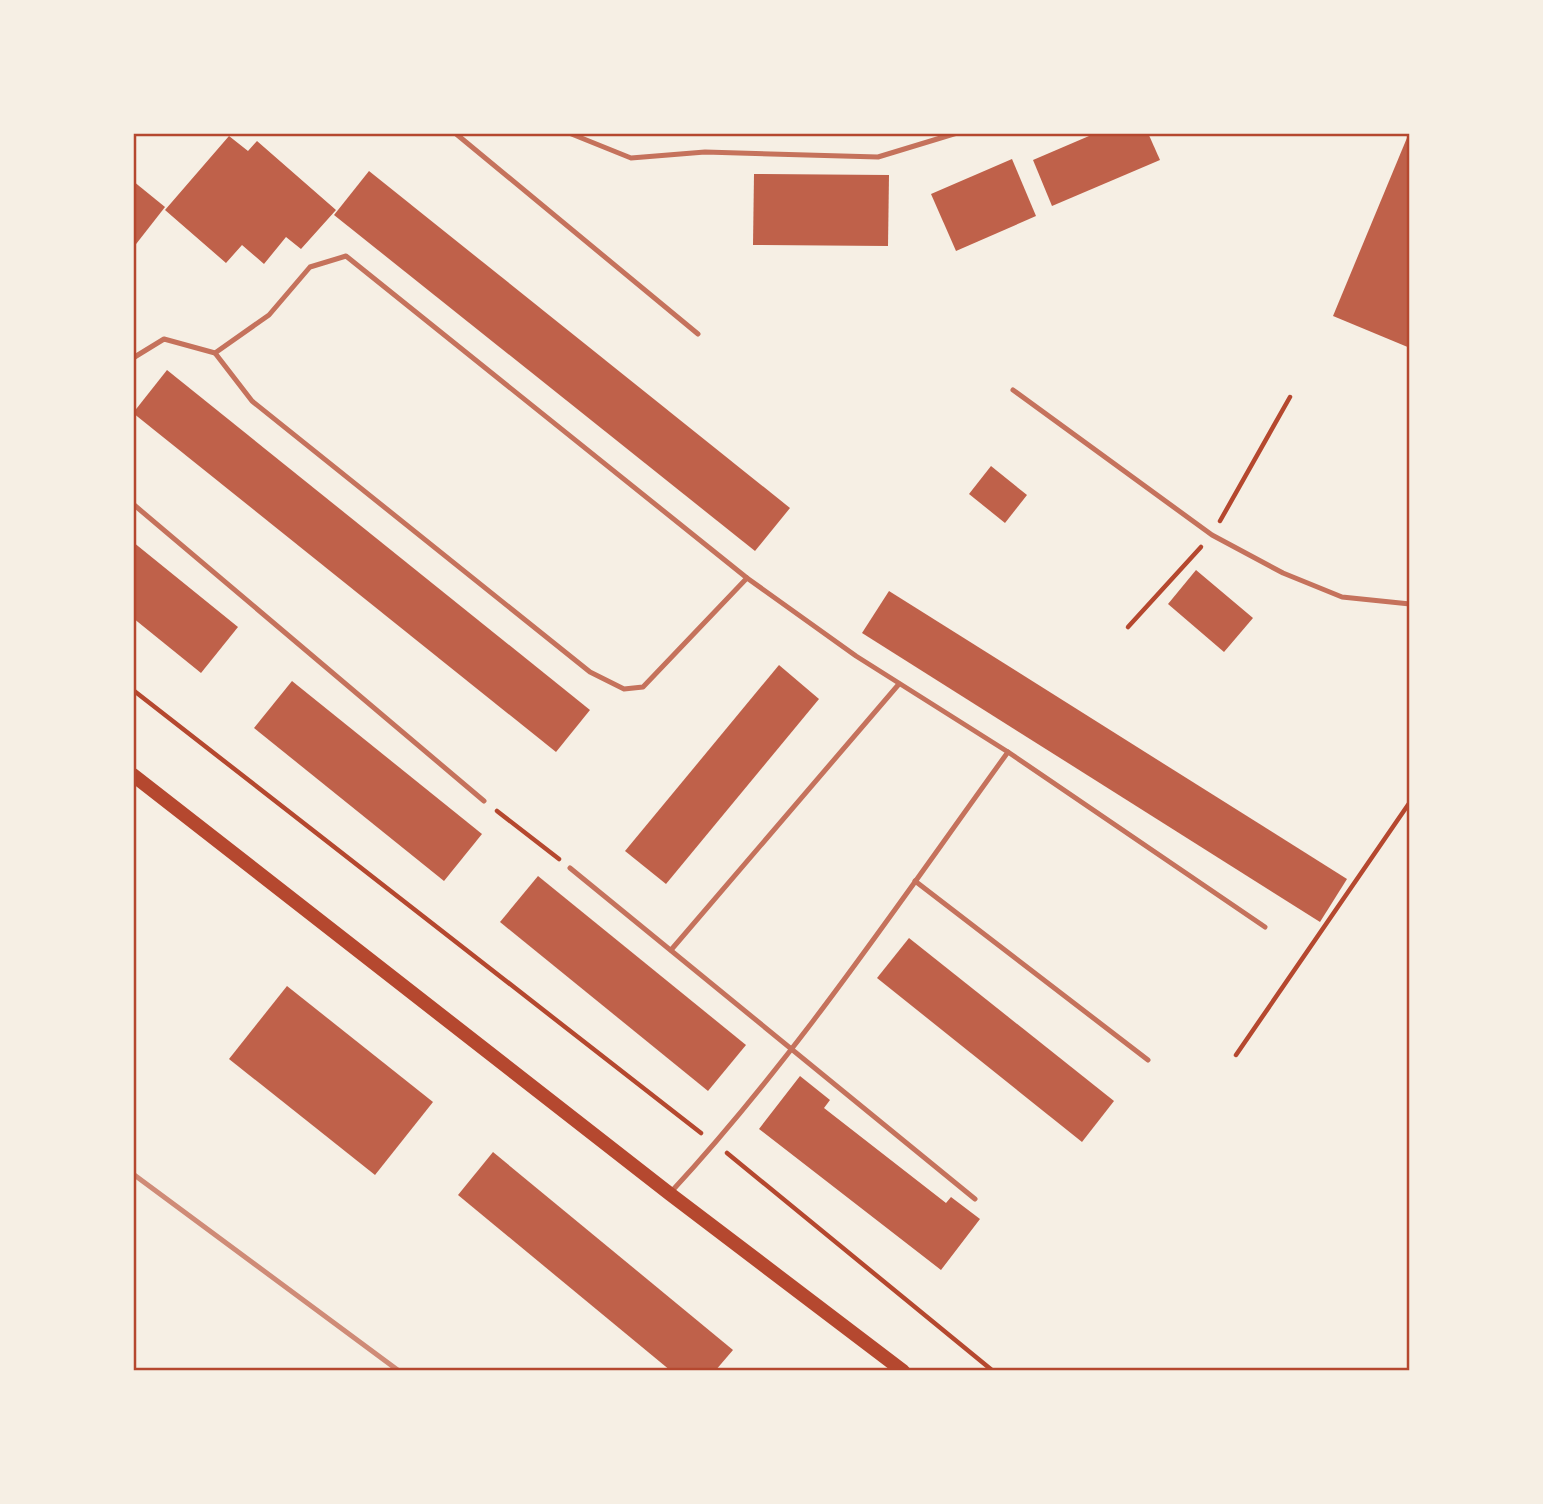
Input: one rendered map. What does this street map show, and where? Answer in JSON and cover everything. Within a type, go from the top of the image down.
[{"type":"main road","points":[[135,780],[903,1371]]},
{"type":"lane","points":[[455,133],[698,334]]},
{"type":"lane","points":[[569,133],[631,158],[705,152],[877,157],[957,133]]},
{"type":"lane","points":[[215,353],[269,315],[310,267],[346,256],[747,578],[899,684],[1008,752],[1265,928]]},
{"type":"lane","points":[[133,358],[164,339],[215,353],[252,401],[590,672],[624,689],[643,687],[747,578]]},
{"type":"lane","points":[[1013,390],[1212,535],[1283,573],[1342,597],[1410,604]]},
{"type":"lane","points":[[133,504],[484,801]]},
{"type":"lane","points":[[671,950],[899,684]]},
{"type":"lane","points":[[670,1194],[715,1144],[792,1047],[1008,752]]},
{"type":"lane","points":[[570,869],[792,1047],[975,1199]]},
{"type":"lane","points":[[915,881],[1148,1060]]},
{"type":"path","points":[[133,690],[715,1144],[993,1371]]},
{"type":"path","points":[[484,801],[570,869]]},
{"type":"path","points":[[1236,1055],[1410,802]]},
{"type":"building","points":[[1096,133],[1148,133],[1160,160],[1052,206],[1033,160]]},
{"type":"building","points":[[1410,133],[1410,348],[1333,316]]},
{"type":"building","points":[[229,136],[248,151],[257,141],[336,210],[301,249],[286,237],[264,264],[242,245],[226,263],[165,210]]},
{"type":"building","points":[[1012,159],[1036,216],[956,251],[931,194]]},
{"type":"building","points":[[369,171],[790,508],[755,551],[334,215]]},
{"type":"building","points":[[754,174],[889,175],[888,246],[753,245]]},
{"type":"building","points":[[133,181],[165,207],[133,248]]},
{"type":"building","points":[[167,370],[590,710],[556,752],[133,413]]},
{"type":"building","points":[[991,466],[1027,495],[1005,523],[969,494]]},
{"type":"building","points":[[133,542],[238,627],[201,673],[133,618]]},
{"type":"building","points":[[1196,570],[1253,618],[1224,652],[1168,604]]},
{"type":"building","points":[[889,591],[1347,879],[1320,922],[862,633]]},
{"type":"building","points":[[779,665],[819,699],[666,884],[625,851]]},
{"type":"building","points":[[292,681],[482,834],[444,881],[254,728]]},
{"type":"building","points":[[538,876],[746,1045],[708,1091],[500,922]]},
{"type":"building","points":[[909,938],[1114,1101],[1082,1142],[877,978]]},
{"type":"building","points":[[287,986],[433,1102],[375,1175],[229,1059]]},
{"type":"building","points":[[800,1076],[830,1100],[824,1108],[946,1203],[951,1197],[980,1219],[941,1270],[759,1129]]},
{"type":"building","points":[[493,1152],[733,1350],[715,1371],[671,1371],[458,1195]]},
{"type":"railway","points":[[133,1174],[399,1371]]}]
